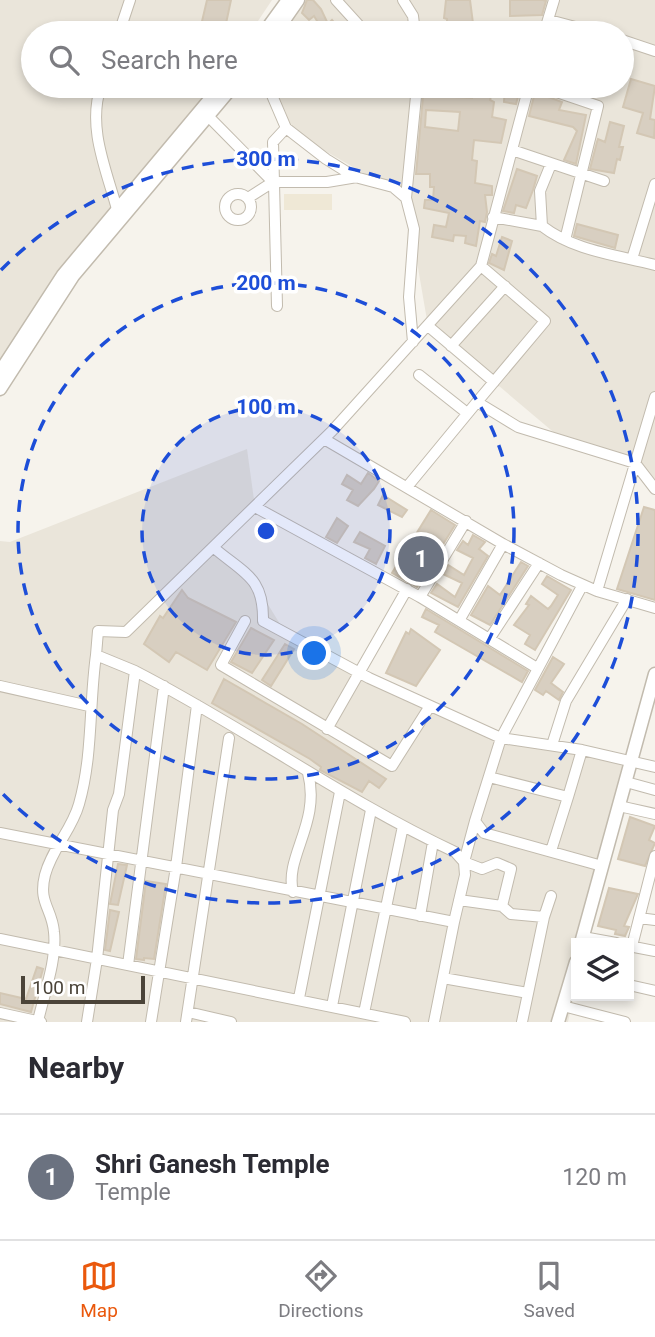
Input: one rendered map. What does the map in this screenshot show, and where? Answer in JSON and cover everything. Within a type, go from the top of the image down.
[{"type":"street","points":[[123,21],[130,0]]},
{"type":"street","points":[[273,21],[288,0]]},
{"type":"street","points":[[283,21],[298,0]]},
{"type":"street","points":[[336,0],[355,21]]},
{"type":"street","points":[[403,0],[414,21]]},
{"type":"street","points":[[552,21],[548,20],[554,0]]},
{"type":"street","points":[[634,44],[655,51]]},
{"type":"street","points":[[98,98],[95,113],[98,144],[117,209]]},
{"type":"street","points":[[0,372],[47,295],[211,98]]},
{"type":"street","points":[[0,389],[73,276],[223,98]]},
{"type":"street","points":[[273,98],[286,128],[326,159],[357,177],[393,187],[406,198]]},
{"type":"street","points":[[413,342],[410,297],[414,229],[406,198],[416,98]]},
{"type":"street","points":[[0,1013],[39,1022],[54,930],[41,897],[45,874],[57,844],[72,827],[80,802],[90,754],[89,706],[98,631],[126,632],[324,439],[481,266],[526,98]]},
{"type":"street","points":[[565,240],[598,106],[574,98]]},
{"type":"street","points":[[208,116],[273,182]]},
{"type":"street","points":[[277,306],[273,142],[286,128]]},
{"type":"street","points":[[512,150],[604,181]]},
{"type":"street","points":[[542,226],[540,191],[551,164]]},
{"type":"street","points":[[248,198],[273,182],[327,182],[357,177]]},
{"type":"street","points":[[632,259],[655,184]]},
{"type":"street","points":[[493,217],[542,226],[565,240],[655,265]]},
{"type":"street","points":[[407,487],[545,321],[481,266]]},
{"type":"street","points":[[451,346],[505,286]]},
{"type":"street","points":[[428,327],[494,382]]},
{"type":"street","points":[[419,375],[467,413]]},
{"type":"street","points":[[597,591],[655,397]]},
{"type":"street","points":[[477,402],[518,427],[635,463],[655,488]]},
{"type":"street","points":[[324,439],[503,544],[582,586],[655,608]]},
{"type":"street","points":[[255,507],[460,619],[537,668]]},
{"type":"street","points":[[420,597],[466,521]]},
{"type":"street","points":[[460,619],[503,544]]},
{"type":"street","points":[[214,548],[259,586],[264,598],[263,621],[357,672],[501,738],[582,750],[655,767]]},
{"type":"street","points":[[490,638],[539,563]]},
{"type":"street","points":[[434,1022],[464,862],[501,738],[582,586]]},
{"type":"street","points":[[327,729],[357,672],[407,589]]},
{"type":"street","points":[[552,745],[566,701],[627,599]]},
{"type":"street","points":[[245,621],[221,665],[392,766],[430,706]]},
{"type":"street","points":[[96,655],[164,686],[340,792],[455,852],[464,862],[482,869],[497,863],[510,869],[502,906]]},
{"type":"street","points":[[87,1022],[135,671]]},
{"type":"street","points":[[583,938],[655,674]]},
{"type":"street","points":[[0,686],[89,706]]},
{"type":"street","points":[[128,965],[164,686]]},
{"type":"street","points":[[151,1022],[176,867],[197,705]]},
{"type":"street","points":[[224,1021],[187,1017],[229,738]]},
{"type":"street","points":[[551,850],[582,750]]},
{"type":"street","points":[[293,892],[290,872],[299,853],[310,813],[312,788],[308,773]]},
{"type":"street","points":[[489,776],[568,797]]},
{"type":"street","points":[[625,782],[655,790]]},
{"type":"street","points":[[299,998],[340,792]]},
{"type":"street","points":[[619,806],[655,814]]},
{"type":"street","points":[[332,1006],[372,810]]},
{"type":"street","points":[[475,821],[484,833],[602,866]]},
{"type":"street","points":[[365,1013],[403,826]]},
{"type":"street","points":[[0,833],[454,922]]},
{"type":"street","points":[[420,916],[433,842]]},
{"type":"street","points":[[633,938],[655,856]]},
{"type":"street","points":[[522,1022],[544,917],[551,896]]},
{"type":"street","points":[[459,900],[502,906],[511,914],[544,917]]},
{"type":"street","points":[[639,918],[655,920]]},
{"type":"street","points":[[0,939],[299,998],[398,1021]]},
{"type":"street","points":[[634,947],[655,951]]},
{"type":"street","points":[[443,978],[528,993]]},
{"type":"street","points":[[558,1022],[571,982]]},
{"type":"street","points":[[634,986],[655,991]]},
{"type":"street","points":[[563,1006],[607,1020],[625,1022]]},
{"type":"shaded area","points":[[0,0],[272,0],[258,21],[21,21],[21,98],[219,98],[146,178],[0,383]]},
{"type":"shaded area","points":[[305,0],[655,0],[655,488],[633,468],[564,441],[428,326],[406,198],[286,128],[271,98],[634,98],[634,21],[287,21]]},
{"type":"shaded area","points":[[284,194],[332,194],[332,210],[284,210]]},
{"type":"shaded area","points":[[247,449],[255,507],[219,544],[264,598],[288,637],[489,732],[631,763],[578,938],[571,938],[573,1001],[568,1022],[0,1022],[0,541],[10,542]]},
{"type":"building","points":[[207,0],[231,0],[227,21],[202,21]]},
{"type":"building","points":[[307,0],[313,0],[327,21],[317,21],[314,16],[309,20],[302,13]]},
{"type":"building","points":[[446,0],[470,0],[473,21],[447,21],[444,18]]},
{"type":"building","points":[[510,0],[546,1],[542,15],[510,16]]},
{"type":"building","points":[[634,80],[655,86],[650,119],[655,120],[654,138],[637,133],[643,113],[623,107],[626,98],[634,98]]},
{"type":"building","points":[[423,98],[490,98],[494,102],[492,117],[506,120],[501,143],[474,140],[472,160],[477,161],[475,183],[492,186],[492,195],[485,195],[487,212],[485,222],[480,221],[476,246],[465,243],[466,236],[454,235],[453,241],[432,237],[434,225],[446,227],[449,213],[424,208],[425,200],[433,200],[434,187],[430,187],[430,174],[416,174]],"holes":[[[426,110],[460,112],[458,131],[425,127]]]},
{"type":"building","points":[[504,98],[518,98],[516,104],[504,102]]},
{"type":"building","points":[[534,98],[551,98],[562,102],[559,110],[586,115],[576,164],[564,160],[577,131],[573,127],[529,116]]},
{"type":"building","points":[[610,122],[624,126],[619,147],[623,147],[614,173],[590,169],[598,139],[605,142]]},
{"type":"building","points":[[517,169],[537,176],[533,190],[526,208],[516,205],[514,213],[503,211]]},
{"type":"building","points":[[577,224],[618,235],[615,248],[574,236]]},
{"type":"building","points":[[502,237],[512,241],[504,270],[489,263],[492,254],[496,256]]},
{"type":"building","points":[[368,473],[379,481],[358,506],[347,500],[353,490],[342,484],[347,475],[361,484]]},
{"type":"building","points":[[383,495],[407,510],[402,517],[378,505]]},
{"type":"building","points":[[644,507],[655,510],[655,600],[617,589]]},
{"type":"building","points":[[431,510],[455,525],[429,567],[409,558],[406,562],[425,575],[417,587],[392,573]]},
{"type":"building","points":[[337,518],[348,526],[337,543],[326,537]]},
{"type":"building","points":[[360,532],[385,546],[376,564],[365,558],[370,549],[354,542]]},
{"type":"building","points":[[473,535],[485,542],[479,549],[488,556],[458,607],[431,593],[437,584],[455,597],[462,583],[443,574],[448,565],[464,575],[473,558],[457,550],[463,541],[468,545]]},
{"type":"building","points":[[521,562],[528,566],[490,625],[471,615],[488,586],[500,595]]},
{"type":"building","points":[[547,576],[571,590],[535,650],[525,644],[530,635],[514,625],[529,605],[526,604],[531,596],[548,609],[551,606],[558,595],[542,584]]},
{"type":"building","points":[[182,590],[188,598],[236,622],[207,670],[176,652],[169,662],[144,644],[160,616],[163,618]]},
{"type":"building","points":[[426,609],[528,671],[522,682],[435,632],[439,625],[422,617]]},
{"type":"building","points":[[251,628],[274,640],[252,673],[231,662]]},
{"type":"building","points":[[411,629],[440,650],[416,686],[386,673],[406,632],[409,634]]},
{"type":"building","points":[[285,644],[294,649],[271,686],[262,680]]},
{"type":"building","points":[[553,657],[564,664],[551,683],[563,692],[559,700],[546,691],[543,695],[535,690]]},
{"type":"building","points":[[224,679],[302,724],[386,779],[379,788],[369,781],[362,792],[320,770],[321,767],[310,759],[212,703]]},
{"type":"building","points":[[630,817],[655,826],[649,840],[655,843],[645,866],[618,859]]},
{"type":"building","points":[[118,864],[127,865],[118,905],[110,904]]},
{"type":"building","points":[[146,881],[166,884],[154,959],[144,960],[136,959]]},
{"type":"building","points":[[609,888],[638,894],[624,926],[629,927],[625,936],[615,934],[616,930],[598,926]]},
{"type":"building","points":[[110,910],[119,912],[110,951],[105,950]]},
{"type":"building","points":[[37,967],[43,969],[31,1012],[0,1004],[0,993],[26,999]]},
{"type":"place","name":"Shri Ganesh Temple","points":[[421,559]]}]
